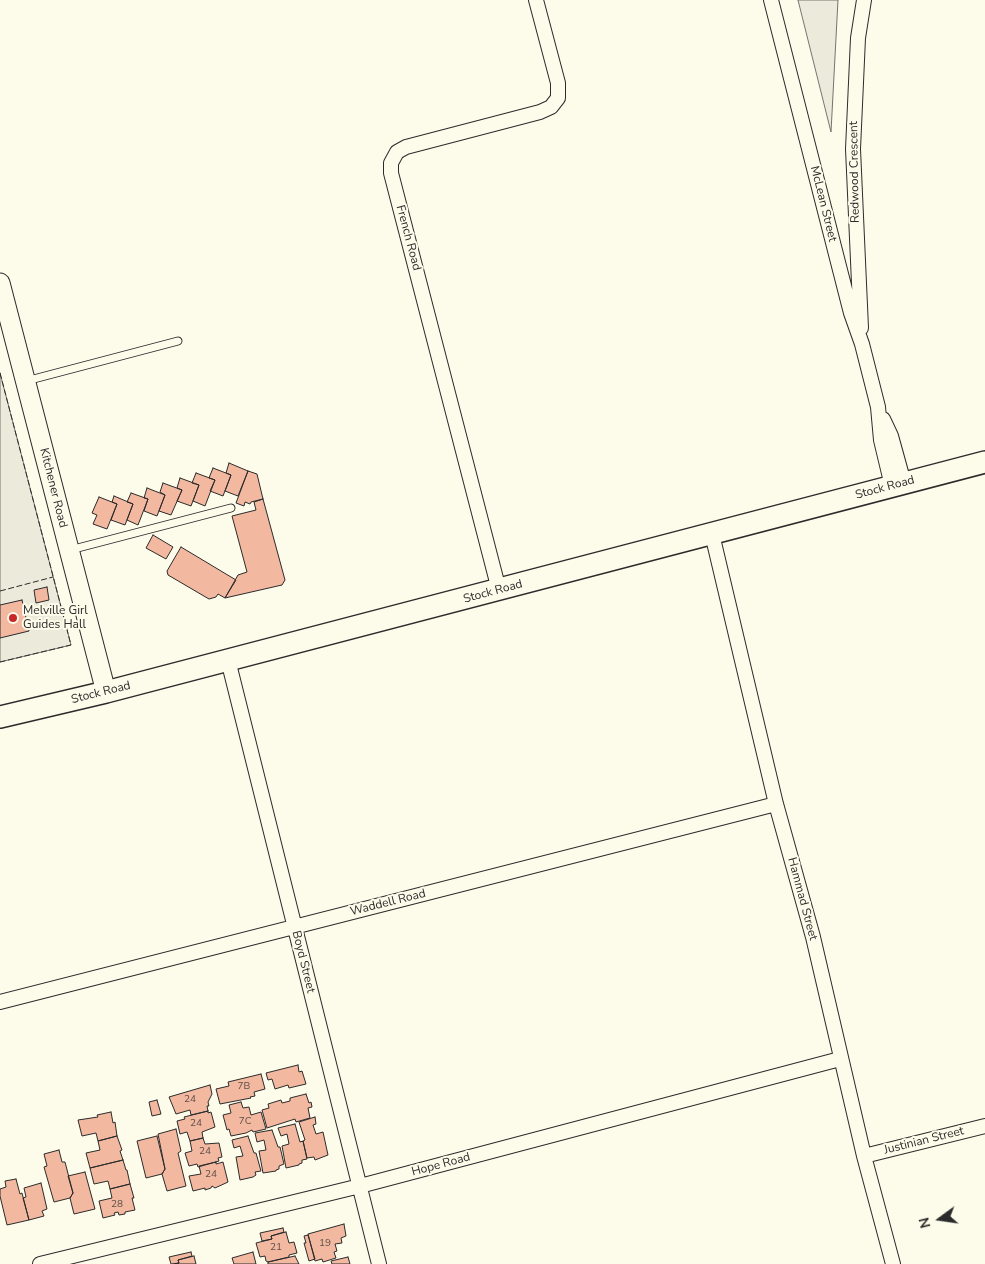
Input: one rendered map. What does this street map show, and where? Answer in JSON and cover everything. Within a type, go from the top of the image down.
[{"type":"main road","name":"Stock Road","points":[[0,718],[499,590],[985,462]]},
{"type":"street","name":"French Road","points":[[499,590],[391,173],[392,163],[397,152],[406,147],[540,112],[551,107],[558,98],[558,83],[536,0]]},
{"type":"street","name":"McLean Street","points":[[770,0],[851,313],[862,344],[878,407],[881,440],[898,484]]},
{"type":"street","name":"Redwood Crescent","points":[[862,344],[853,149],[858,38],[864,0]]},
{"type":"street","name":"Kitchener Road","points":[[0,283],[106,692]]},
{"type":"street","name":"Hammad Street","points":[[712,534],[776,804],[813,937],[840,1059],[893,1264]]},
{"type":"street","name":"Boyd Street","points":[[228,660],[379,1264]]},
{"type":"street","name":"Waddell Road","points":[[0,1002],[776,804]]},
{"type":"street","name":"Hope Road","points":[[40,1264],[360,1186],[840,1059]]},
{"type":"street","name":"Justinian Street","points":[[864,1156],[985,1126]]},
{"type":"lane","points":[[26,381],[178,341]]},
{"type":"lane","points":[[69,550],[232,508]]},
{"type":"shaded area","points":[[798,0],[838,0],[831,132]]},
{"type":"shaded area","points":[[0,373],[71,645],[0,662]]},
{"type":"building","points":[[229,463],[248,471],[238,496],[225,491],[231,475],[226,473]]},
{"type":"building","points":[[213,468],[231,475],[223,496],[210,491],[215,480],[209,478]]},
{"type":"building","points":[[248,471],[257,474],[263,499],[251,502],[250,504],[245,502],[244,506],[236,503]]},
{"type":"building","points":[[196,473],[215,480],[205,506],[193,501],[199,485],[192,483]]},
{"type":"building","points":[[180,478],[199,485],[191,506],[177,501],[182,490],[177,488]]},
{"type":"building","points":[[163,483],[182,490],[171,515],[159,511],[165,495],[160,492]]},
{"type":"building","points":[[147,488],[165,495],[157,516],[144,511],[148,499],[144,498]]},
{"type":"building","points":[[131,493],[148,499],[138,525],[127,520],[133,504],[127,502]]},
{"type":"building","points":[[114,496],[133,504],[125,525],[111,520],[117,504],[112,502]]},
{"type":"building","points":[[99,497],[117,504],[107,529],[93,524],[97,515],[92,513]]},
{"type":"building","points":[[263,499],[285,580],[282,585],[225,598],[238,575],[247,572],[232,516],[256,510],[254,502]]},
{"type":"building","points":[[153,535],[173,547],[166,559],[146,548]]},
{"type":"building","points":[[181,547],[236,580],[225,598],[218,594],[216,597],[209,599],[168,575],[167,571]]},
{"type":"building","points":[[47,587],[49,600],[36,603],[34,590]]},
{"type":"building","name":"Melville Girl Guides Hall","points":[[22,600],[29,631],[0,638],[0,605]]},
{"type":"building","points":[[298,1065],[299,1072],[302,1071],[306,1084],[289,1088],[288,1085],[275,1089],[272,1079],[268,1080],[266,1073]]},
{"type":"building","points":[[261,1074],[265,1089],[254,1092],[255,1096],[251,1098],[220,1104],[216,1089],[229,1086],[228,1082]]},
{"type":"building","points":[[210,1085],[212,1094],[208,1102],[209,1106],[207,1106],[208,1111],[191,1115],[190,1110],[176,1114],[169,1097]]},
{"type":"building","points":[[306,1094],[312,1107],[308,1108],[310,1118],[296,1122],[295,1119],[267,1128],[262,1110],[269,1108],[268,1104],[281,1100],[282,1103],[290,1101],[290,1098]]},
{"type":"building","points":[[157,1100],[161,1114],[152,1116],[149,1102]]},
{"type":"building","points":[[241,1102],[243,1108],[249,1107],[251,1115],[261,1112],[266,1129],[253,1132],[252,1130],[231,1136],[229,1129],[227,1130],[223,1115],[231,1113],[229,1105]]},
{"type":"building","points":[[208,1111],[208,1113],[211,1112],[215,1127],[202,1132],[203,1138],[190,1141],[187,1132],[180,1134],[177,1121],[185,1119],[184,1117]]},
{"type":"building","points":[[111,1112],[117,1136],[98,1141],[96,1133],[82,1136],[78,1120],[98,1117],[97,1115]]},
{"type":"building","points":[[315,1117],[316,1124],[313,1125],[316,1134],[323,1132],[328,1155],[315,1160],[314,1157],[307,1158],[303,1141],[305,1140],[299,1122]]},
{"type":"building","points":[[295,1124],[300,1142],[303,1141],[307,1159],[302,1160],[302,1163],[299,1165],[286,1168],[282,1146],[289,1144],[287,1134],[281,1136],[278,1128]]},
{"type":"building","points":[[176,1129],[181,1151],[178,1153],[186,1186],[167,1191],[162,1174],[165,1169],[158,1134]]},
{"type":"building","points":[[272,1130],[278,1147],[280,1147],[284,1164],[279,1166],[279,1169],[276,1171],[263,1173],[259,1151],[266,1150],[264,1140],[257,1142],[255,1133]]},
{"type":"building","points":[[117,1136],[123,1160],[90,1168],[86,1153],[100,1150],[98,1141]]},
{"type":"building","points":[[157,1136],[165,1169],[162,1174],[146,1178],[137,1141]]},
{"type":"building","points":[[248,1136],[254,1153],[256,1153],[261,1171],[255,1172],[256,1175],[253,1177],[240,1180],[236,1157],[243,1156],[240,1146],[234,1148],[232,1140]]},
{"type":"building","points":[[203,1138],[205,1144],[219,1143],[222,1157],[218,1158],[219,1161],[198,1167],[197,1164],[189,1166],[185,1153],[192,1151],[190,1141]]},
{"type":"building","points":[[59,1150],[62,1162],[65,1162],[73,1193],[70,1198],[54,1202],[44,1167],[47,1166],[44,1154]]},
{"type":"building","points":[[123,1160],[130,1184],[110,1189],[108,1181],[94,1184],[90,1168]]},
{"type":"building","points":[[216,1162],[216,1164],[223,1162],[228,1182],[215,1188],[212,1186],[205,1190],[205,1188],[193,1191],[189,1176],[201,1174],[199,1166]]},
{"type":"building","points":[[85,1172],[95,1209],[74,1214],[70,1198],[73,1193],[68,1176]]},
{"type":"building","points":[[16,1179],[29,1220],[7,1225],[0,1189],[6,1187],[5,1181]]},
{"type":"building","points":[[41,1183],[47,1209],[42,1211],[44,1216],[29,1220],[23,1198],[26,1197],[24,1188]]},
{"type":"building","points":[[130,1184],[135,1210],[119,1215],[118,1212],[114,1213],[115,1215],[103,1218],[99,1201],[112,1198],[110,1189]]},
{"type":"building","points":[[344,1224],[346,1236],[341,1238],[342,1243],[335,1244],[337,1251],[334,1252],[336,1258],[323,1262],[322,1259],[315,1261],[308,1234]]},
{"type":"building","points":[[283,1228],[284,1232],[271,1236],[272,1239],[262,1241],[260,1233]]},
{"type":"building","points":[[286,1232],[289,1243],[294,1242],[297,1253],[268,1262],[265,1256],[260,1257],[256,1243],[272,1239],[271,1236]]},
{"type":"building","points":[[308,1235],[315,1259],[309,1261],[304,1243],[306,1243],[304,1236]]},
{"type":"building","points":[[191,1252],[192,1256],[178,1260],[179,1263],[171,1264],[169,1257]]},
{"type":"building","points":[[253,1252],[256,1264],[234,1264],[232,1258]]},
{"type":"building","points":[[194,1256],[196,1264],[175,1264],[179,1263],[178,1260]]},
{"type":"building","points":[[295,1256],[299,1264],[268,1264],[268,1262]]},
{"type":"building","points":[[348,1257],[350,1264],[332,1264],[331,1261]]},
{"type":"fence","points":[[0,373],[71,645],[0,662]]},
{"type":"fence","points":[[0,591],[53,577]]},
{"type":"place","name":"Melville Girl Guides Hall","points":[[13,618]]}]
